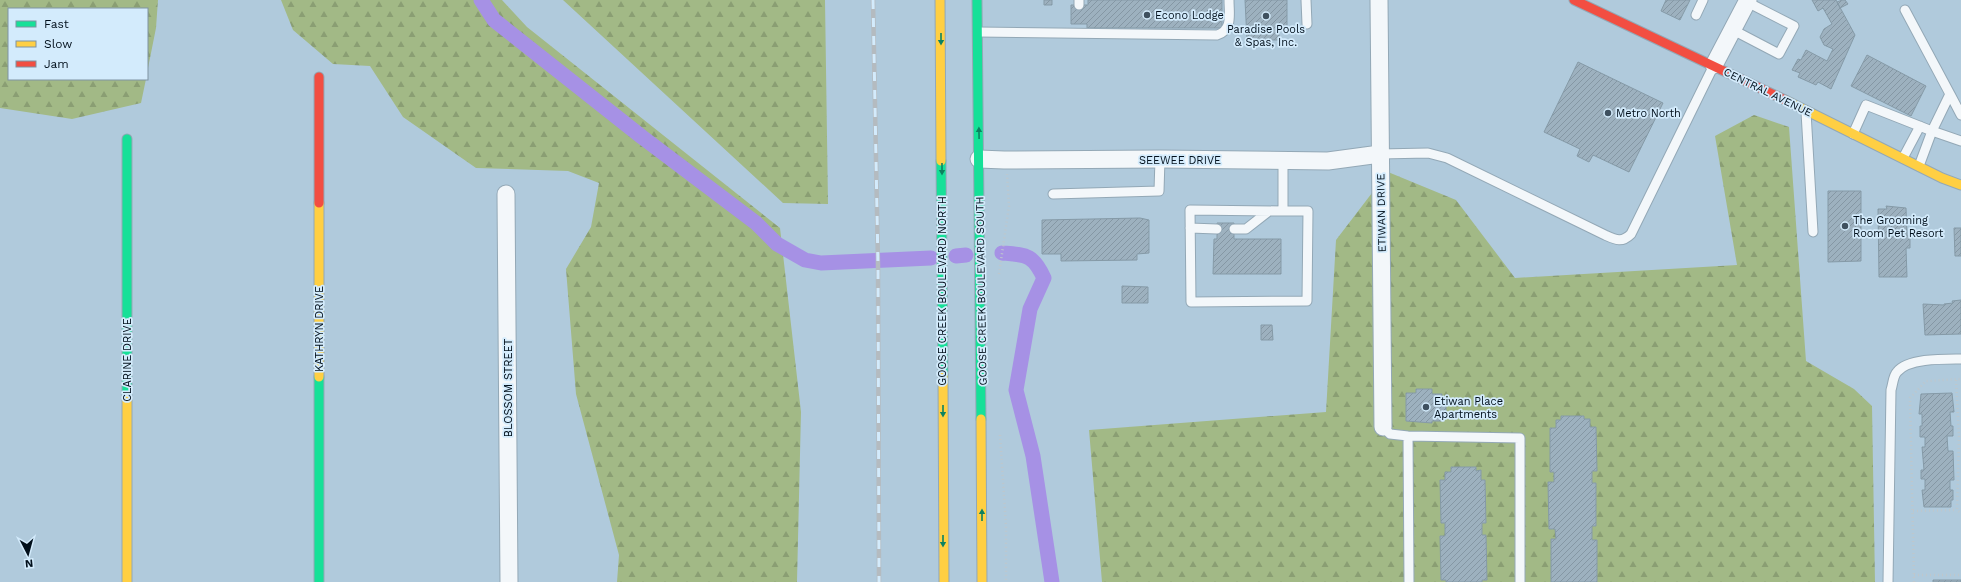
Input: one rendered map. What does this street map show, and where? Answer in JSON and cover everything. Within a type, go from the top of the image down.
[{"type":"main road","name":"GOOSE CREEK BOULEVARD NORTH","points":[[940,0],[944,582]]},
{"type":"main road","name":"GOOSE CREEK BOULEVARD SOUTH","points":[[978,0],[982,582]]},
{"type":"main road","name":"CENTRAL AVENUE","points":[[1574,0],[1714,65],[1946,180],[1961,185]]},
{"type":"main road","name":"KATHRYN DRIVE","points":[[319,77],[319,582]]},
{"type":"main road","name":"CLARINE DRIVE","points":[[126,139],[127,582]]},
{"type":"street","name":"ETIWAN DRIVE","points":[[1379,0],[1383,427]]},
{"type":"street","points":[[1714,65],[1747,1]]},
{"type":"street","name":"SEEWEE DRIVE","points":[[979,159],[1160,159],[1328,162],[1380,154]]},
{"type":"street","name":"BLOSSOM STREET","points":[[506,194],[509,582]]},
{"type":"lane","points":[[978,32],[1080,29],[1217,35],[1225,33],[1229,27],[1229,0]]},
{"type":"lane","points":[[1306,0],[1307,24]]},
{"type":"lane","points":[[1696,15],[1703,0]]},
{"type":"lane","points":[[1733,30],[1779,54],[1794,26],[1747,1]]},
{"type":"lane","points":[[1905,10],[1961,115]]},
{"type":"lane","points":[[1380,154],[1428,153],[1447,158],[1605,235],[1618,240],[1625,240],[1631,234],[1714,65]]},
{"type":"lane","points":[[1919,166],[1932,131],[1950,94]]},
{"type":"lane","points":[[1852,134],[1866,105],[1961,141]]},
{"type":"lane","points":[[1806,111],[1813,232]]},
{"type":"lane","points":[[1903,158],[1920,126]]},
{"type":"lane","points":[[1053,194],[1158,191],[1160,159]]},
{"type":"lane","points":[[1283,161],[1283,211]]},
{"type":"lane","points":[[1190,210],[1283,211],[1308,211],[1307,301],[1191,302],[1190,210]]},
{"type":"lane","points":[[1234,229],[1246,229],[1270,211]]},
{"type":"lane","points":[[1190,228],[1217,229]]},
{"type":"lane","points":[[1888,582],[1891,390],[1896,373],[1903,365],[1933,360],[1961,359]]},
{"type":"lane","points":[[1383,427],[1390,434],[1408,436],[1520,438],[1520,582]]},
{"type":"lane","points":[[1408,436],[1409,582]]},
{"type":"path","points":[[997,282],[1007,222],[1009,182],[1004,160]]},
{"type":"path","points":[[1914,582],[1910,398],[1926,380],[1961,379]]},
{"type":"path","points":[[1956,380],[1960,439],[1957,510]]},
{"type":"path","points":[[1000,432],[1006,518],[1006,582]]},
{"type":"path","points":[[1913,511],[1957,510],[1961,512]]},
{"type":"path","points":[[1914,575],[1961,575]]},
{"type":"green space","points":[[0,0],[158,0],[156,28],[148,68],[148,8],[8,8],[8,80],[146,80],[141,103],[72,119],[0,108]]},
{"type":"green space","points":[[281,0],[502,0],[527,27],[780,228],[801,412],[797,582],[617,582],[619,555],[576,394],[566,269],[591,227],[599,183],[568,171],[476,168],[403,117],[370,66],[333,64],[293,30]]},
{"type":"green space","points":[[563,0],[825,0],[828,204],[783,203]]},
{"type":"green space","points":[[1754,115],[1789,127],[1806,361],[1854,389],[1872,406],[1875,582],[1102,582],[1089,430],[1326,412],[1336,240],[1388,172],[1456,200],[1515,278],[1737,265],[1715,136]]},
{"type":"building","points":[[1044,0],[1052,0],[1052,5],[1044,5]]},
{"type":"building","name":"Econo Lodge","points":[[1088,0],[1222,0],[1222,28],[1087,28],[1087,24],[1071,24],[1071,5],[1088,5]]},
{"type":"building","name":"Paradise Pools & Spas, Inc.","points":[[1245,0],[1287,0],[1287,31],[1279,31],[1279,40],[1247,40]]},
{"type":"building","points":[[1666,0],[1690,0],[1680,20],[1661,11]]},
{"type":"building","points":[[1812,0],[1836,0],[1855,35],[1831,89],[1818,82],[1816,85],[1798,77],[1800,73],[1792,70],[1798,59],[1801,60],[1806,50],[1827,61],[1833,49],[1824,45],[1820,37],[1824,29],[1832,24],[1823,8],[1818,11]]},
{"type":"building","points":[[1845,0],[1848,4],[1840,8],[1837,2]]},
{"type":"building","points":[[1867,55],[1926,86],[1911,116],[1851,86]]},
{"type":"building","points":[[1578,62],[1663,103],[1629,172],[1593,155],[1589,162],[1577,156],[1580,149],[1544,132]]},
{"type":"building","points":[[1828,191],[1861,191],[1861,261],[1828,262]]},
{"type":"building","points":[[1886,206],[1906,208],[1907,236],[1910,236],[1910,248],[1906,248],[1907,277],[1879,277],[1878,209],[1887,209]]},
{"type":"building","points":[[1140,218],[1149,220],[1149,253],[1137,254],[1137,260],[1061,261],[1061,254],[1042,254],[1042,220]]},
{"type":"building","points":[[1217,223],[1234,223],[1234,239],[1281,239],[1281,274],[1213,274],[1214,239],[1217,239]]},
{"type":"building","points":[[1954,228],[1961,228],[1961,256],[1955,256]]},
{"type":"building","points":[[1122,286],[1148,287],[1148,303],[1122,303]]},
{"type":"building","points":[[1961,300],[1961,334],[1925,335],[1923,304],[1944,305],[1953,303],[1952,301]]},
{"type":"building","points":[[1261,325],[1272,325],[1273,340],[1261,340]]},
{"type":"building","name":"Etiwan Place Apartments","points":[[1416,389],[1432,389],[1432,394],[1442,394],[1442,397],[1446,397],[1446,417],[1442,417],[1442,421],[1432,421],[1432,423],[1406,421],[1406,393],[1416,393]]},
{"type":"building","points":[[1952,393],[1954,412],[1950,412],[1951,426],[1953,426],[1953,436],[1947,436],[1948,451],[1953,451],[1954,480],[1950,480],[1950,490],[1953,490],[1953,500],[1951,500],[1951,507],[1924,507],[1922,490],[1925,490],[1925,479],[1921,479],[1921,470],[1924,470],[1922,447],[1925,447],[1925,437],[1920,437],[1920,426],[1922,426],[1922,414],[1919,414],[1921,394]]},
{"type":"building","points":[[1561,416],[1584,416],[1584,419],[1590,419],[1590,427],[1596,427],[1597,471],[1592,471],[1592,483],[1596,483],[1596,526],[1592,526],[1592,540],[1597,540],[1597,582],[1551,582],[1551,539],[1556,539],[1555,529],[1549,529],[1548,482],[1554,482],[1554,472],[1550,472],[1550,428],[1556,428],[1556,420],[1561,420]]},
{"type":"building","points":[[1451,467],[1476,467],[1476,471],[1481,470],[1481,480],[1485,480],[1486,523],[1482,523],[1482,535],[1486,535],[1487,580],[1482,580],[1482,582],[1446,582],[1446,580],[1441,580],[1440,536],[1445,536],[1445,523],[1441,523],[1440,480],[1445,480],[1445,472],[1451,472]]},
{"type":"building","points":[[1933,580],[1961,580],[1961,582],[1933,582]]},
{"type":"waterway","points":[[481,0],[494,20],[642,137],[756,223],[777,244],[805,260],[821,263],[931,258]]},
{"type":"waterway","points":[[1002,253],[1017,254],[1028,257],[1036,264],[1044,278],[1030,309],[1016,390],[1033,456],[1052,582]]},
{"type":"waterway","points":[[956,256],[966,255]]},
{"type":"railway","points":[[873,0],[878,265],[879,582]]},
{"type":"traffic: fast","points":[[977,0],[981,419]]},
{"type":"traffic: fast","points":[[127,139],[127,397]]},
{"type":"traffic: fast","points":[[941,161],[943,375]]},
{"type":"traffic: fast","points":[[319,377],[319,582]]},
{"type":"traffic: slow","points":[[940,0],[941,161]]},
{"type":"traffic: slow","points":[[1785,100],[1942,178],[1961,185]]},
{"type":"traffic: slow","points":[[319,203],[319,377]]},
{"type":"traffic: slow","points":[[943,375],[944,582]]},
{"type":"traffic: slow","points":[[127,397],[127,582]]},
{"type":"traffic: slow","points":[[981,419],[982,582]]},
{"type":"traffic: jam","points":[[1574,0],[1785,100]]},
{"type":"traffic: jam","points":[[319,77],[319,203]]},
{"type":"place","name":"Econo Lodge","points":[[1147,15]]},
{"type":"place","name":"Paradise Pools & Spas, Inc.","points":[[1266,16]]},
{"type":"place","name":"Metro North","points":[[1608,113]]},
{"type":"place","name":"The Grooming Room Pet Resort","points":[[1845,226]]},
{"type":"place","name":"Etiwan Place Apartments","points":[[1426,407]]}]
